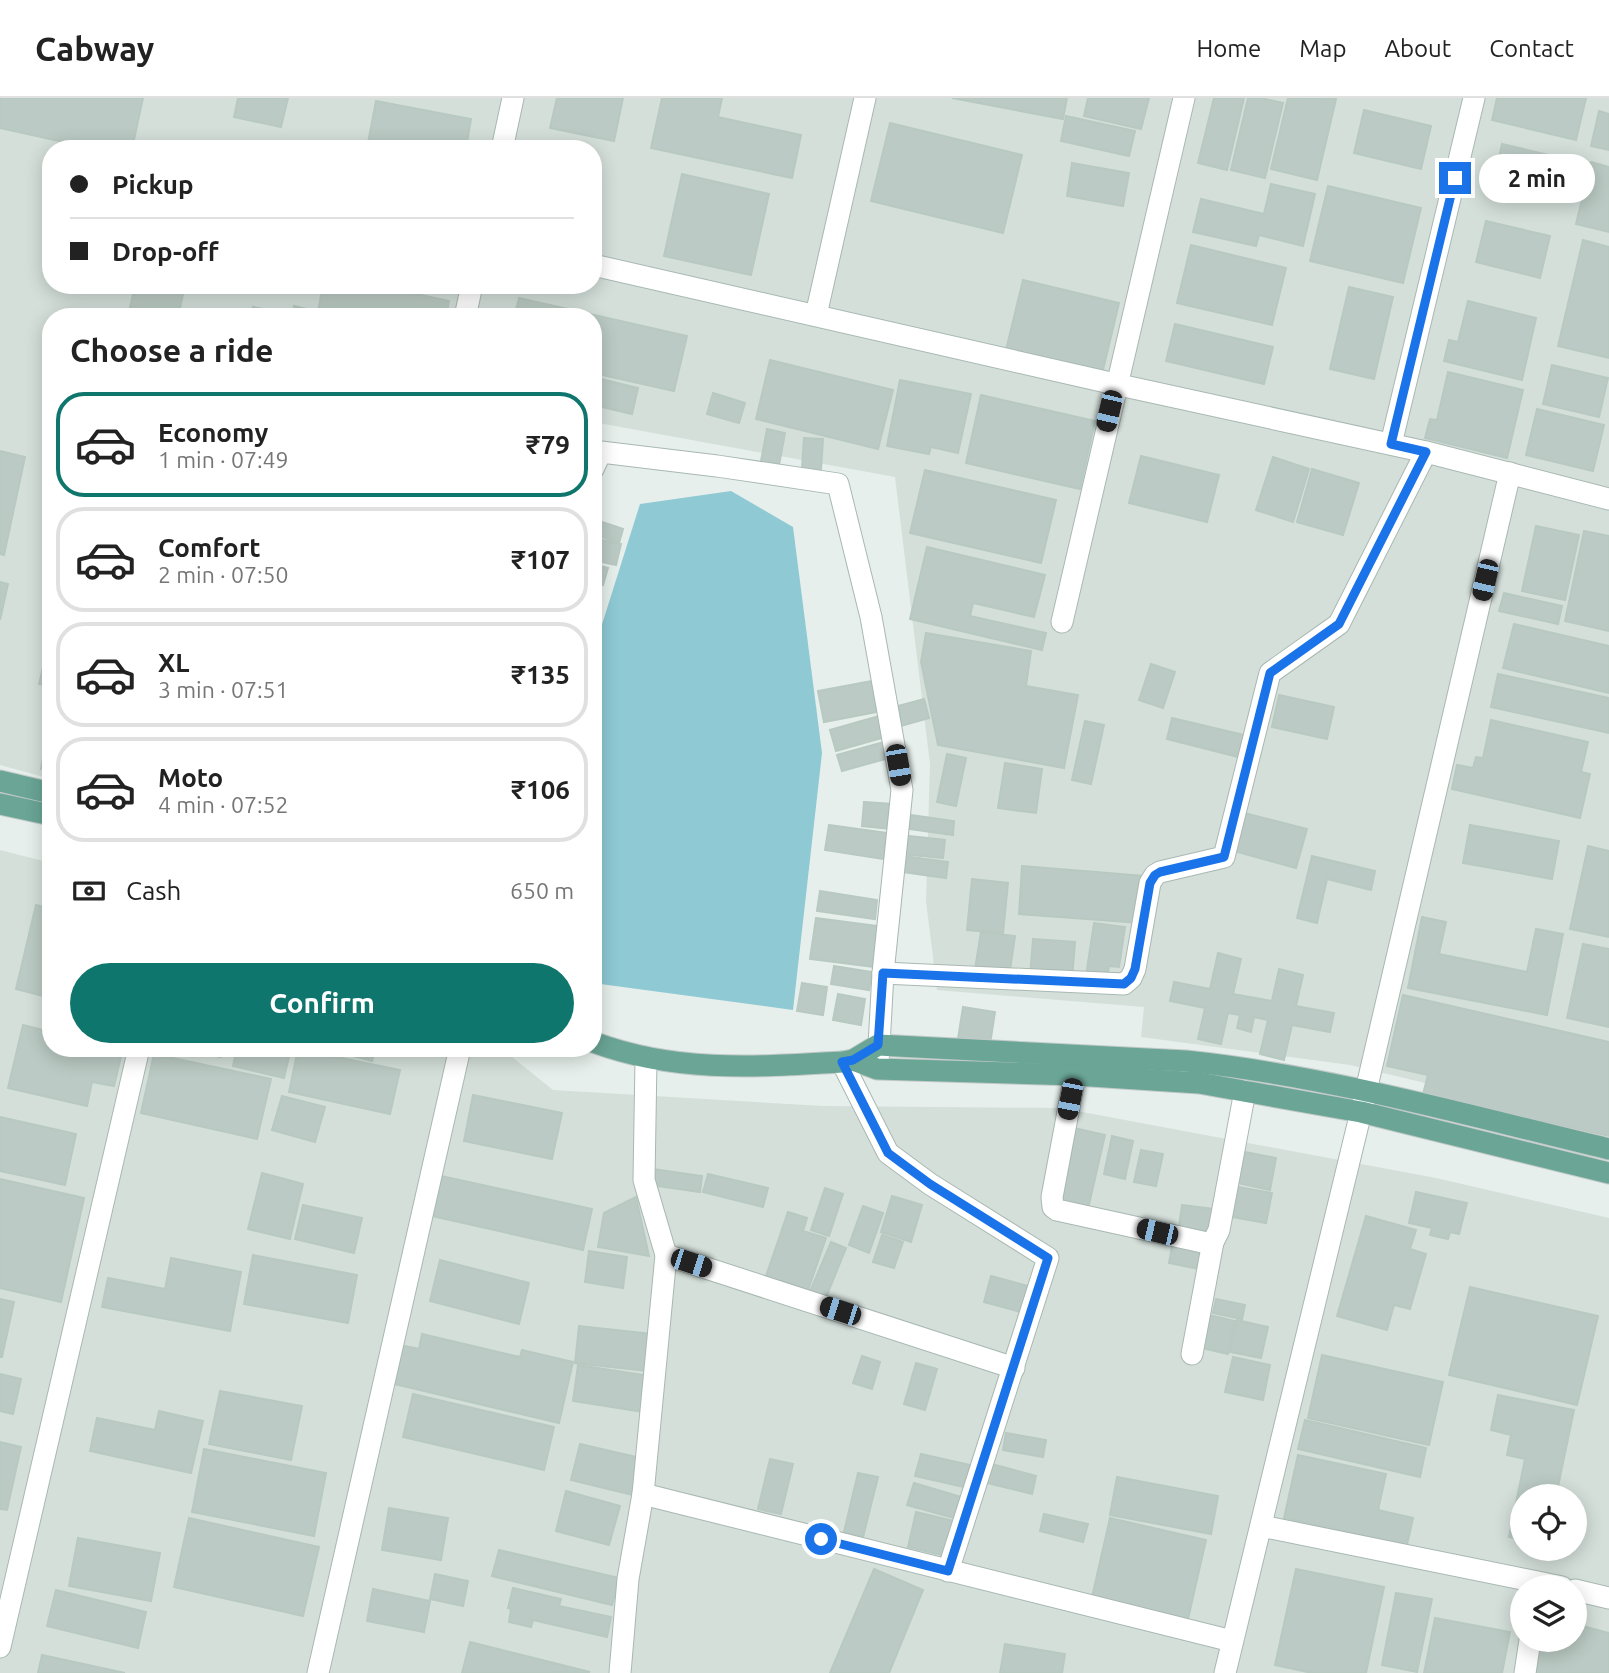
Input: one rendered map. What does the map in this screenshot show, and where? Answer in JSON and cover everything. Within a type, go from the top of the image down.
[{"type":"main road","points":[[0,781],[42,791]]},
{"type":"main road","points":[[0,804],[42,813]]},
{"type":"main road","points":[[602,1045],[646,1059],[741,1068],[848,1061],[877,1069],[1075,1075],[1199,1083],[1245,1091],[1363,1102],[1609,1149]]},
{"type":"main road","points":[[848,1061],[878,1045],[1186,1061],[1234,1067],[1609,1173]]},
{"type":"street","points":[[504,140],[513,98]]},
{"type":"street","points":[[816,316],[865,98]]},
{"type":"street","points":[[1062,622],[1115,384],[1184,98]]},
{"type":"street","points":[[1391,444],[1474,98]]},
{"type":"street","points":[[602,267],[1426,452],[1609,499]]},
{"type":"street","points":[[602,452],[838,484],[872,617],[902,790],[883,973],[877,1069]]},
{"type":"street","points":[[883,973],[1124,984],[1131,978],[1135,969],[1150,883],[1160,872],[1224,857],[1270,673],[1339,624],[1426,452]]},
{"type":"street","points":[[1225,1673],[1363,1102],[1510,473]]},
{"type":"street","points":[[0,1647],[137,1057]]},
{"type":"street","points":[[318,1673],[458,1057]]},
{"type":"street","points":[[620,1673],[628,1579],[643,1494],[666,1255],[644,1180],[646,1059]]},
{"type":"street","points":[[848,1061],[888,1153],[930,1184],[1048,1258],[948,1571]]},
{"type":"street","points":[[1075,1075],[1052,1196],[1053,1207],[1213,1242]]},
{"type":"street","points":[[1192,1354],[1245,1091]]},
{"type":"street","points":[[666,1255],[1014,1368]]},
{"type":"street","points":[[643,1494],[1232,1641]]},
{"type":"street","points":[[1261,1526],[1510,1579]]},
{"type":"street","points":[[1587,1593],[1609,1598]]},
{"type":"street","points":[[1525,1673],[1528,1652]]},
{"type":"shaded area","points":[[0,98],[1609,98],[1609,1127],[1350,1065],[1141,1037],[1144,1007],[937,990],[926,901],[930,764],[895,477],[602,424],[602,308],[42,308],[42,777],[0,765]]},
{"type":"shaded area","points":[[0,850],[42,861],[42,1057],[512,1057],[553,1090],[823,1106],[1061,1108],[1436,1178],[1609,1218],[1609,1673],[0,1673]]},
{"type":"water","points":[[731,491],[793,527],[822,753],[793,1010],[602,984],[602,624],[640,504]]},
{"type":"building","points":[[0,98],[143,98],[134,140],[54,140],[0,128]]},
{"type":"building","points":[[238,98],[288,98],[281,127],[234,117]]},
{"type":"building","points":[[557,98],[623,98],[614,141],[550,128]]},
{"type":"building","points":[[662,98],[722,98],[718,117],[801,135],[792,178],[651,148]]},
{"type":"building","points":[[952,98],[1067,98],[1063,119]]},
{"type":"building","points":[[1088,98],[1149,98],[1141,129],[1084,116]]},
{"type":"building","points":[[1214,98],[1244,98],[1227,170],[1198,163]]},
{"type":"building","points":[[1248,98],[1283,103],[1265,178],[1231,170]]},
{"type":"building","points":[[1288,98],[1336,99],[1317,180],[1271,169]]},
{"type":"building","points":[[1497,98],[1586,98],[1576,140],[1492,120]]},
{"type":"building","points":[[376,101],[471,119],[468,140],[369,140]]},
{"type":"building","points":[[1364,110],[1431,126],[1421,169],[1354,153]]},
{"type":"building","points":[[1599,111],[1609,114],[1609,150],[1591,146]]},
{"type":"building","points":[[1066,116],[1135,131],[1129,156],[1061,141]]},
{"type":"building","points":[[890,123],[1022,155],[1003,233],[871,201]]},
{"type":"building","points":[[1502,144],[1570,160],[1560,200],[1493,184]]},
{"type":"building","points":[[1591,162],[1609,167],[1609,232],[1576,224]]},
{"type":"building","points":[[1072,163],[1129,173],[1123,206],[1067,196]]},
{"type":"building","points":[[682,174],[769,194],[751,275],[664,256]]},
{"type":"building","points":[[1271,184],[1315,194],[1303,246],[1259,235],[1256,246],[1193,232],[1201,199],[1264,214]]},
{"type":"building","points":[[1328,186],[1421,208],[1403,283],[1310,261]]},
{"type":"building","points":[[1486,221],[1550,236],[1540,278],[1476,262]]},
{"type":"building","points":[[1583,240],[1609,247],[1609,358],[1558,346]]},
{"type":"building","points":[[1191,245],[1286,268],[1272,325],[1177,303]]},
{"type":"building","points":[[1023,280],[1119,303],[1102,374],[1006,350]]},
{"type":"building","points":[[1349,287],[1393,297],[1374,379],[1330,369]]},
{"type":"building","points":[[133,294],[183,294],[180,308],[130,308]]},
{"type":"building","points":[[321,294],[417,294],[449,301],[448,308],[319,308]]},
{"type":"building","points":[[519,298],[563,308],[516,308]]},
{"type":"building","points":[[1468,301],[1536,318],[1522,380],[1444,361],[1449,340],[1458,342]]},
{"type":"building","points":[[602,317],[687,336],[674,391],[602,375]]},
{"type":"building","points":[[1175,324],[1273,347],[1264,384],[1166,361]]},
{"type":"building","points":[[770,360],[893,390],[878,449],[756,419]]},
{"type":"building","points":[[1552,365],[1608,378],[1599,417],[1543,404]]},
{"type":"building","points":[[1448,372],[1523,390],[1507,458],[1425,438],[1430,419],[1437,420]]},
{"type":"building","points":[[602,379],[638,388],[632,414],[602,407]]},
{"type":"building","points":[[900,380],[971,394],[958,453],[931,447],[929,454],[887,446]]},
{"type":"building","points":[[713,393],[745,403],[739,423],[707,414]]},
{"type":"building","points":[[981,395],[1095,421],[1080,489],[966,463]]},
{"type":"building","points":[[1537,409],[1604,425],[1593,471],[1526,455]]},
{"type":"building","points":[[767,429],[785,433],[779,465],[761,461]]},
{"type":"building","points":[[804,438],[823,439],[821,470],[802,468]]},
{"type":"building","points":[[0,451],[25,457],[4,555],[0,554]]},
{"type":"building","points":[[1141,456],[1219,475],[1207,522],[1129,503]]},
{"type":"building","points":[[1273,457],[1309,469],[1293,522],[1256,510]]},
{"type":"building","points":[[1312,469],[1359,483],[1343,535],[1297,522]]},
{"type":"building","points":[[925,470],[1056,500],[1041,563],[910,533]]},
{"type":"building","points":[[602,522],[623,529],[619,543],[602,537]]},
{"type":"building","points":[[1536,526],[1579,535],[1565,600],[1522,591]]},
{"type":"building","points":[[1584,531],[1609,536],[1609,631],[1565,621]]},
{"type":"building","points":[[602,540],[621,544],[616,565],[602,562]]},
{"type":"building","points":[[927,547],[1045,575],[1034,617],[973,603],[970,616],[1046,633],[1042,650],[910,619]]},
{"type":"building","points":[[602,566],[608,568],[602,585]]},
{"type":"building","points":[[0,582],[8,584],[0,620]]},
{"type":"building","points":[[1504,593],[1562,606],[1558,624],[1499,611]]},
{"type":"building","points":[[1514,624],[1609,646],[1609,693],[1503,668]]},
{"type":"building","points":[[926,633],[1031,651],[1026,686],[1078,695],[1064,768],[938,745],[921,662]]},
{"type":"building","points":[[1151,664],[1175,672],[1163,708],[1139,700]]},
{"type":"building","points":[[1498,674],[1609,698],[1609,733],[1491,707]]},
{"type":"building","points":[[872,681],[877,712],[824,722],[818,691]]},
{"type":"building","points":[[1279,695],[1334,707],[1327,739],[1272,727]]},
{"type":"building","points":[[924,699],[929,718],[897,727],[891,708]]},
{"type":"building","points":[[879,716],[885,737],[836,751],[830,730]]},
{"type":"building","points":[[1172,718],[1244,735],[1238,757],[1167,739]]},
{"type":"building","points":[[1491,720],[1588,742],[1581,772],[1590,774],[1580,818],[1452,789],[1457,765],[1473,768],[1476,757],[1483,758]]},
{"type":"building","points":[[1085,721],[1104,725],[1091,784],[1072,780]]},
{"type":"building","points":[[884,742],[889,758],[842,771],[837,755]]},
{"type":"building","points":[[947,754],[966,758],[956,806],[937,802]]},
{"type":"building","points":[[1005,763],[1042,769],[1036,813],[998,808]]},
{"type":"building","points":[[864,802],[893,804],[890,829],[862,826]]},
{"type":"building","points":[[1244,813],[1307,829],[1296,868],[1234,851]]},
{"type":"building","points":[[911,815],[954,821],[953,835],[909,829]]},
{"type":"building","points":[[829,825],[888,833],[884,859],[825,850]]},
{"type":"building","points":[[1470,825],[1559,841],[1552,879],[1463,863]]},
{"type":"building","points":[[900,835],[945,840],[943,858],[899,854]]},
{"type":"building","points":[[1588,846],[1609,851],[1609,937],[1570,929]]},
{"type":"building","points":[[904,856],[948,862],[946,878],[902,872]]},
{"type":"building","points":[[1312,856],[1375,871],[1371,890],[1327,879],[1317,923],[1297,918]]},
{"type":"building","points":[[1022,866],[1144,876],[1140,923],[1019,914]]},
{"type":"building","points":[[972,879],[1008,883],[1003,933],[967,930]]},
{"type":"building","points":[[820,891],[877,900],[875,919],[817,911]]},
{"type":"building","points":[[36,905],[42,907],[42,996],[16,989]]},
{"type":"building","points":[[1422,917],[1446,922],[1439,954],[1527,972],[1536,929],[1563,934],[1547,1015],[1408,988]]},
{"type":"building","points":[[816,918],[878,926],[873,967],[810,959]]},
{"type":"building","points":[[1094,923],[1125,927],[1119,967],[1109,966],[1107,979],[1086,976]]},
{"type":"building","points":[[981,932],[1015,936],[1009,977],[974,975]]},
{"type":"building","points":[[1033,939],[1075,942],[1072,980],[1030,977]]},
{"type":"building","points":[[1583,944],[1609,949],[1609,1027],[1567,1018]]},
{"type":"building","points":[[1218,953],[1241,959],[1233,994],[1272,1001],[1279,969],[1303,975],[1296,1006],[1334,1013],[1330,1032],[1292,1025],[1284,1060],[1260,1054],[1268,1020],[1254,1017],[1251,1032],[1237,1028],[1240,1015],[1228,1013],[1221,1044],[1198,1039],[1205,1008],[1170,1001],[1174,982],[1210,989]]},
{"type":"building","points":[[834,966],[872,972],[869,990],[831,984]]},
{"type":"building","points":[[802,983],[827,987],[823,1015],[797,1011]]},
{"type":"building","points":[[838,994],[865,999],[861,1025],[833,1020]]},
{"type":"building","points":[[1403,995],[1609,1042],[1609,1136],[1423,1094],[1428,1075],[1387,1066]]},
{"type":"building","points":[[963,1007],[995,1012],[990,1044],[958,1039]]},
{"type":"building","points":[[23,1025],[42,1030],[42,1057],[121,1057],[114,1086],[92,1082],[87,1106],[8,1088]]},
{"type":"building","points":[[153,1057],[168,1057],[271,1079],[257,1139],[141,1113]]},
{"type":"building","points":[[235,1057],[289,1057],[284,1078],[233,1066]]},
{"type":"building","points":[[296,1057],[337,1057],[400,1070],[390,1114],[289,1092]]},
{"type":"building","points":[[357,1057],[373,1057],[372,1061]]},
{"type":"building","points":[[473,1095],[562,1113],[552,1159],[464,1141]]},
{"type":"building","points":[[282,1096],[325,1107],[315,1142],[272,1130]]},
{"type":"building","points":[[0,1117],[76,1134],[65,1185],[0,1171]]},
{"type":"building","points":[[1074,1128],[1105,1135],[1087,1213],[1056,1206]]},
{"type":"building","points":[[1112,1136],[1133,1141],[1125,1179],[1104,1174]]},
{"type":"building","points":[[1141,1150],[1163,1154],[1156,1186],[1134,1182]]},
{"type":"building","points":[[1245,1152],[1276,1158],[1270,1190],[1238,1183]]},
{"type":"building","points":[[653,1169],[702,1176],[700,1192],[650,1185]]},
{"type":"building","points":[[262,1173],[303,1184],[290,1239],[248,1229]]},
{"type":"building","points":[[708,1174],[768,1188],[763,1207],[703,1192]]},
{"type":"building","points":[[441,1176],[592,1209],[583,1250],[432,1216]]},
{"type":"building","points":[[0,1179],[84,1198],[61,1302],[0,1288]]},
{"type":"building","points":[[1238,1187],[1272,1193],[1266,1223],[1232,1217]]},
{"type":"building","points":[[825,1188],[843,1194],[829,1236],[811,1230]]},
{"type":"building","points":[[1416,1192],[1467,1203],[1459,1234],[1450,1232],[1448,1239],[1430,1235],[1432,1228],[1409,1223]]},
{"type":"building","points":[[892,1196],[922,1205],[911,1242],[881,1232]]},
{"type":"building","points":[[636,1197],[649,1256],[598,1247],[604,1213]]},
{"type":"building","points":[[303,1205],[362,1218],[354,1253],[295,1239]]},
{"type":"building","points":[[1182,1205],[1215,1209],[1211,1237],[1178,1233]]},
{"type":"building","points":[[863,1206],[883,1213],[869,1253],[849,1245]]},
{"type":"building","points":[[788,1212],[807,1218],[803,1231],[826,1238],[807,1293],[765,1279]]},
{"type":"building","points":[[1366,1216],[1416,1230],[1410,1249],[1426,1254],[1410,1309],[1394,1305],[1387,1330],[1337,1316]]},
{"type":"building","points":[[882,1235],[903,1242],[894,1268],[873,1262]]},
{"type":"building","points":[[831,1242],[846,1248],[825,1300],[809,1294]]},
{"type":"building","points":[[1172,1246],[1208,1253],[1204,1270],[1169,1263]]},
{"type":"building","points":[[589,1251],[627,1257],[623,1288],[585,1282]]},
{"type":"building","points":[[253,1255],[357,1275],[348,1323],[244,1304]]},
{"type":"building","points":[[171,1258],[241,1272],[230,1331],[102,1307],[108,1278],[165,1289]]},
{"type":"building","points":[[440,1260],[529,1283],[519,1324],[430,1301]]},
{"type":"building","points":[[991,1276],[1028,1286],[1021,1312],[984,1302]]},
{"type":"building","points":[[1470,1287],[1598,1316],[1577,1405],[1449,1375]]},
{"type":"building","points":[[0,1299],[14,1302],[2,1357],[0,1357]]},
{"type":"building","points":[[1216,1299],[1245,1305],[1242,1319],[1213,1313]]},
{"type":"building","points":[[1209,1315],[1235,1321],[1228,1354],[1202,1348]]},
{"type":"building","points":[[1237,1320],[1268,1327],[1261,1358],[1230,1352]]},
{"type":"building","points":[[579,1326],[651,1334],[647,1371],[575,1363]]},
{"type":"building","points":[[422,1334],[520,1357],[522,1350],[573,1362],[559,1423],[386,1382],[395,1344],[419,1349]]},
{"type":"building","points":[[1322,1355],[1443,1382],[1429,1445],[1308,1418]]},
{"type":"building","points":[[862,1356],[880,1362],[872,1389],[853,1383]]},
{"type":"building","points":[[1233,1357],[1270,1365],[1263,1400],[1225,1392]]},
{"type":"building","points":[[916,1363],[937,1369],[925,1410],[904,1404]]},
{"type":"building","points":[[578,1365],[650,1376],[644,1412],[573,1401]]},
{"type":"building","points":[[0,1374],[21,1379],[13,1414],[0,1411]]},
{"type":"building","points":[[220,1391],[302,1406],[291,1460],[209,1444]]},
{"type":"building","points":[[413,1394],[554,1427],[544,1470],[403,1437]]},
{"type":"building","points":[[1498,1395],[1574,1410],[1559,1484],[1520,1484],[1525,1459],[1507,1455],[1511,1435],[1491,1430]]},
{"type":"building","points":[[159,1411],[203,1421],[191,1473],[90,1451],[97,1418],[155,1430]]},
{"type":"building","points":[[1305,1420],[1426,1448],[1420,1477],[1298,1449]]},
{"type":"building","points":[[1006,1433],[1046,1440],[1043,1457],[1003,1450]]},
{"type":"building","points":[[0,1442],[21,1447],[7,1510],[0,1509]]},
{"type":"building","points":[[580,1444],[645,1459],[637,1496],[571,1480]]},
{"type":"building","points":[[204,1449],[326,1473],[314,1536],[192,1512]]},
{"type":"building","points":[[921,1454],[970,1465],[964,1487],[915,1476]]},
{"type":"building","points":[[1298,1455],[1386,1474],[1378,1510],[1413,1518],[1407,1545],[1284,1518]]},
{"type":"building","points":[[770,1459],[793,1464],[781,1514],[758,1509]]},
{"type":"building","points":[[988,1463],[1036,1476],[1032,1494],[983,1482]]},
{"type":"building","points":[[858,1473],[878,1477],[863,1537],[844,1532]]},
{"type":"building","points":[[1117,1477],[1218,1496],[1211,1534],[1110,1515]]},
{"type":"building","points":[[914,1483],[961,1497],[954,1518],[907,1505]]},
{"type":"building","points":[[566,1491],[620,1506],[609,1545],[556,1531]]},
{"type":"building","points":[[389,1508],[448,1518],[441,1560],[382,1550]]},
{"type":"building","points":[[916,1512],[954,1521],[946,1556],[908,1547]]},
{"type":"building","points":[[1044,1514],[1088,1524],[1083,1542],[1040,1531]]},
{"type":"building","points":[[189,1518],[319,1547],[303,1616],[174,1587]]},
{"type":"building","points":[[1110,1518],[1206,1540],[1188,1619],[1092,1597]]},
{"type":"building","points":[[78,1538],[160,1553],[151,1601],[69,1586]]},
{"type":"building","points":[[499,1550],[619,1578],[612,1605],[492,1576]]},
{"type":"building","points":[[874,1569],[923,1590],[889,1673],[830,1673]]},
{"type":"building","points":[[1296,1569],[1384,1587],[1366,1673],[1312,1673],[1275,1665]]},
{"type":"building","points":[[435,1574],[468,1581],[463,1606],[430,1599]]},
{"type":"building","points":[[513,1588],[561,1599],[559,1606],[611,1617],[607,1637],[533,1620],[531,1627],[509,1622],[511,1609],[508,1608]]},
{"type":"building","points":[[373,1589],[430,1601],[424,1632],[367,1621]]},
{"type":"building","points":[[56,1590],[146,1612],[138,1648],[47,1626]]},
{"type":"building","points":[[1396,1593],[1432,1599],[1417,1672],[1382,1665]]},
{"type":"building","points":[[1435,1618],[1510,1632],[1502,1673],[1424,1673]]},
{"type":"building","points":[[1587,1627],[1609,1633],[1609,1673],[1535,1673],[1541,1652],[1587,1652]]},
{"type":"building","points":[[470,1642],[590,1672],[462,1673]]},
{"type":"building","points":[[1005,1644],[1065,1654],[1062,1673],[1000,1673]]},
{"type":"building","points":[[42,1655],[125,1673],[38,1673]]},
{"type":"route","points":[[821,1539],[948,1571],[1048,1258],[930,1184],[888,1153],[842,1062],[853,1060],[878,1045],[883,973],[1124,984],[1135,969],[1150,883],[1155,875],[1224,857],[1270,673],[1339,624],[1426,452],[1391,444],[1455,178]]}]
